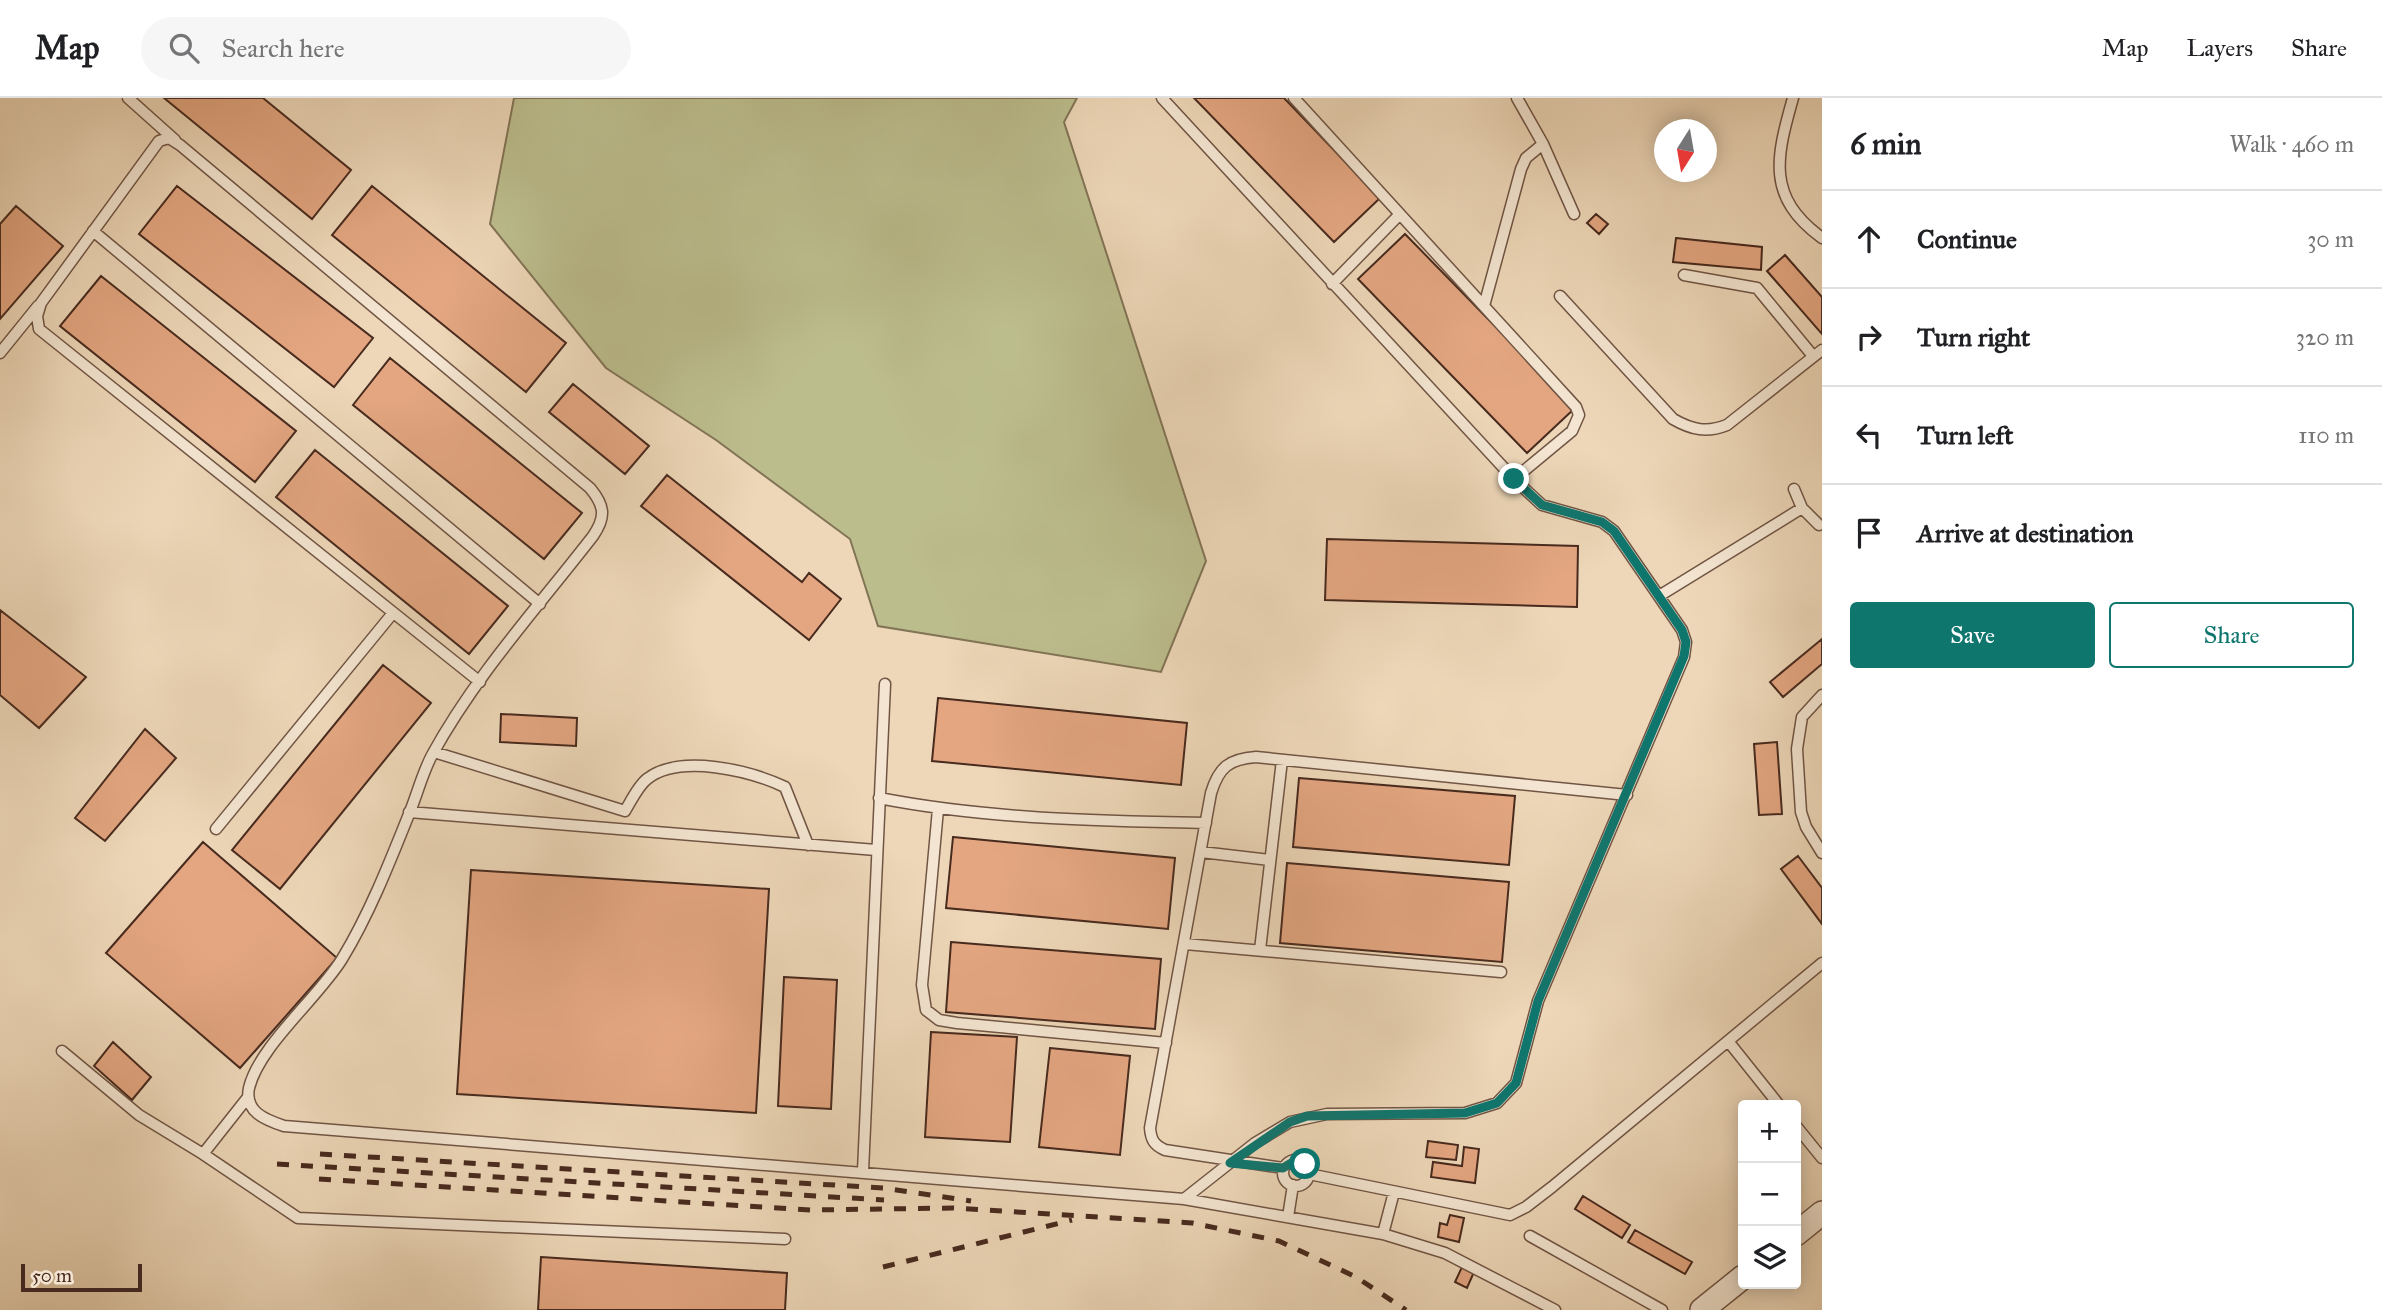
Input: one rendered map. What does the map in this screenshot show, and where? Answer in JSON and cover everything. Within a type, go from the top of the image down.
[{"type":"street","points":[[1801,1230],[1822,1213]]},
{"type":"street","points":[[1702,1310],[1738,1281]]},
{"type":"lane","points":[[128,98],[180,145],[590,488],[600,501],[604,513],[601,524],[452,719],[434,752],[342,959],[271,1048],[253,1079],[248,1097],[203,1154]]},
{"type":"lane","points":[[1163,98],[1514,479],[1542,505],[1602,522],[1614,531],[1682,630],[1686,642],[1684,656],[1627,795],[1538,1001],[1516,1083],[1497,1103],[1465,1113],[1307,1116],[1290,1122],[1184,1199]]},
{"type":"lane","points":[[1294,98],[1576,407],[1579,415],[1572,431],[1514,479]]},
{"type":"lane","points":[[1517,98],[1543,144],[1574,214]]},
{"type":"lane","points":[[1793,98],[1781,153],[1783,195],[1802,223],[1822,238]]},
{"type":"lane","points":[[0,353],[41,303],[159,141],[169,138],[180,145]]},
{"type":"lane","points":[[1484,306],[1521,169],[1526,158],[1543,144]]},
{"type":"lane","points":[[1332,284],[1400,214]]},
{"type":"lane","points":[[93,231],[540,604]]},
{"type":"lane","points":[[1560,296],[1673,419],[1694,429],[1715,430],[1727,425],[1817,353],[1757,288],[1684,275]]},
{"type":"lane","points":[[41,303],[37,316],[39,329],[51,341],[480,682]]},
{"type":"lane","points":[[1794,489],[1802,508],[1819,525]]},
{"type":"lane","points":[[1659,596],[1802,508]]},
{"type":"lane","points":[[216,829],[393,613]]},
{"type":"lane","points":[[863,1171],[885,684]]},
{"type":"lane","points":[[1822,695],[1802,717],[1797,749],[1801,811],[1806,827],[1822,853]]},
{"type":"lane","points":[[434,752],[625,811],[645,780],[659,771],[715,766],[759,775],[785,787],[808,845]]},
{"type":"lane","points":[[1627,795],[1282,760],[1236,758],[1223,766],[1213,785],[1166,1043],[1151,1139],[1155,1146],[1230,1163],[1283,1168],[1291,1161],[1301,1161],[1309,1174],[1510,1215],[1526,1207],[1552,1187],[1822,963]]},
{"type":"lane","points":[[1260,950],[1282,760]]},
{"type":"lane","points":[[879,798],[937,809],[1084,821],[1206,823]]},
{"type":"lane","points":[[937,809],[922,985],[926,1010],[939,1020],[957,1023],[1166,1043]]},
{"type":"lane","points":[[409,813],[876,850]]},
{"type":"lane","points":[[1201,852],[1270,860]]},
{"type":"lane","points":[[1185,944],[1501,972]]},
{"type":"lane","points":[[1728,1041],[1775,1100]]},
{"type":"lane","points":[[62,1051],[139,1115],[298,1218],[785,1239]]},
{"type":"lane","points":[[248,1097],[254,1112],[267,1121],[284,1126],[1184,1199],[1383,1234],[1446,1253],[1553,1309]]},
{"type":"lane","points":[[1801,1132],[1822,1158]]},
{"type":"lane","points":[[1283,1168],[1284,1179],[1293,1185],[1303,1183],[1309,1174]]},
{"type":"lane","points":[[1288,1217],[1293,1185]]},
{"type":"lane","points":[[1383,1234],[1394,1192]]},
{"type":"lane","points":[[1530,1236],[1662,1310]]},
{"type":"green space","points":[[514,98],[1077,98],[1064,122],[1206,561],[1161,672],[878,626],[850,539],[716,440],[606,368],[490,224]]},
{"type":"building","points":[[164,98],[263,98],[351,170],[312,219]]},
{"type":"building","points":[[1194,98],[1284,98],[1380,198],[1334,242]]},
{"type":"building","points":[[177,186],[373,338],[334,387],[139,234]]},
{"type":"building","points":[[372,186],[566,343],[526,392],[332,235]]},
{"type":"building","points":[[16,206],[63,246],[0,319],[0,224]]},
{"type":"building","points":[[1596,214],[1608,224],[1599,234],[1587,223]]},
{"type":"building","points":[[1405,234],[1575,408],[1527,453],[1358,279]]},
{"type":"building","points":[[1676,238],[1762,247],[1761,270],[1673,262]]},
{"type":"building","points":[[1785,255],[1822,297],[1822,334],[1767,271]]},
{"type":"building","points":[[101,276],[296,431],[255,482],[60,326]]},
{"type":"building","points":[[390,358],[582,513],[544,559],[353,405]]},
{"type":"building","points":[[573,384],[649,446],[625,474],[549,412]]},
{"type":"building","points":[[315,450],[508,606],[469,654],[276,497]]},
{"type":"building","points":[[667,475],[802,582],[809,573],[841,599],[809,640],[641,506]]},
{"type":"building","points":[[1327,539],[1578,546],[1577,607],[1325,600]]},
{"type":"building","points":[[0,610],[86,677],[39,728],[0,695]]},
{"type":"building","points":[[1822,639],[1822,664],[1783,697],[1770,682]]},
{"type":"building","points":[[383,665],[431,703],[280,889],[232,850]]},
{"type":"building","points":[[938,698],[1187,723],[1181,785],[932,761]]},
{"type":"building","points":[[501,714],[577,718],[576,746],[500,742]]},
{"type":"building","points":[[145,729],[176,758],[105,841],[75,818]]},
{"type":"building","points":[[1777,742],[1782,814],[1759,815],[1754,744]]},
{"type":"building","points":[[1299,778],[1515,796],[1509,865],[1293,847]]},
{"type":"building","points":[[953,837],[1175,858],[1168,929],[946,908]]},
{"type":"building","points":[[203,842],[337,958],[240,1068],[106,953]]},
{"type":"building","points":[[1798,856],[1822,888],[1822,924],[1781,869]]},
{"type":"building","points":[[1287,863],[1509,882],[1502,962],[1280,943]]},
{"type":"building","points":[[471,870],[769,889],[756,1113],[457,1094]]},
{"type":"building","points":[[951,942],[1161,959],[1155,1029],[946,1012]]},
{"type":"building","points":[[784,977],[837,980],[831,1109],[778,1106]]},
{"type":"building","points":[[931,1032],[1017,1037],[1010,1142],[925,1137]]},
{"type":"building","points":[[113,1042],[151,1077],[132,1100],[94,1066]]},
{"type":"building","points":[[1050,1048],[1130,1056],[1120,1155],[1039,1147]]},
{"type":"building","points":[[1428,1141],[1458,1145],[1456,1160],[1426,1157]]},
{"type":"building","points":[[1464,1147],[1479,1149],[1475,1183],[1431,1177],[1433,1162],[1462,1166]]},
{"type":"building","points":[[1583,1196],[1630,1225],[1622,1238],[1575,1209]]},
{"type":"building","points":[[1450,1215],[1464,1218],[1459,1242],[1438,1237],[1440,1223],[1447,1225]]},
{"type":"building","points":[[1635,1230],[1692,1262],[1685,1274],[1628,1242]]},
{"type":"building","points":[[541,1257],[787,1273],[785,1310],[538,1310]]},
{"type":"building","points":[[1462,1267],[1474,1272],[1467,1288],[1455,1282]]},
{"type":"railway","points":[[320,1154],[883,1188],[971,1201]]},
{"type":"railway","points":[[277,1164],[884,1200]]},
{"type":"railway","points":[[319,1179],[811,1210],[953,1208],[1192,1223],[1279,1241],[1356,1277],[1406,1310]]},
{"type":"railway","points":[[883,1267],[1072,1220]]},
{"type":"route","points":[[1305,1164],[1296,1160],[1283,1168],[1230,1163],[1255,1143],[1290,1122],[1307,1116],[1465,1113],[1497,1103],[1516,1083],[1525,1059],[1529,1031],[1538,1001],[1684,656],[1686,642],[1682,630],[1614,531],[1602,522],[1542,505],[1514,479]]}]
